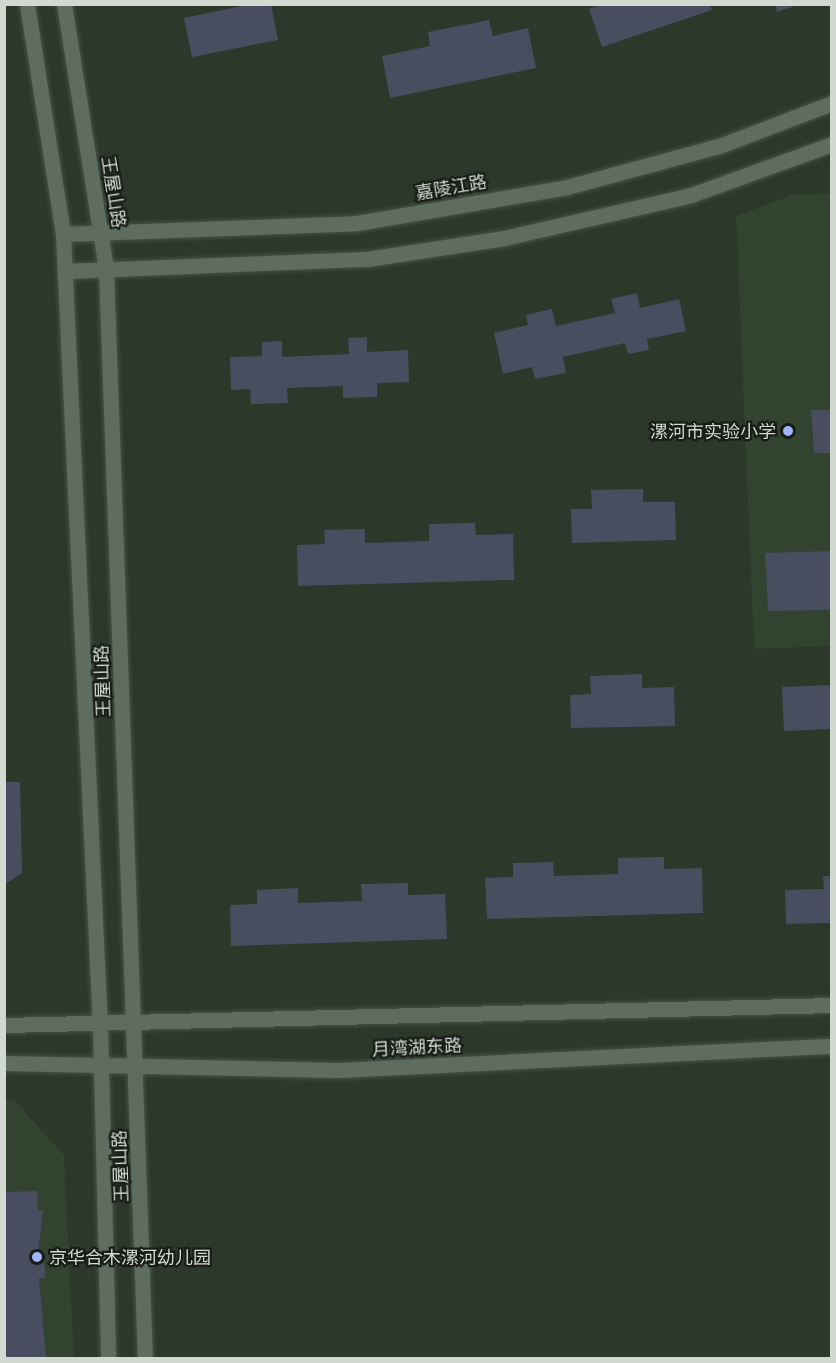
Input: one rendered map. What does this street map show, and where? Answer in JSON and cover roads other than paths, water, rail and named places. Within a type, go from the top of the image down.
[{"type":"street","name":"王屋山路","points":[[27,4],[63,234],[100,1026],[108,1359]]},
{"type":"street","name":"王屋山路","points":[[64,4],[106,270],[135,1026],[145,1359]]},
{"type":"street","name":"嘉陵江路","points":[[63,234],[357,223],[555,189],[719,146],[831,103]]},
{"type":"street","points":[[65,271],[367,259],[504,238],[691,195],[831,144]]},
{"type":"street","name":"月湾湖东路","points":[[4,1025],[135,1026],[831,1005]]},
{"type":"street","name":"月湾湖东路","points":[[4,1063],[101,1067],[338,1070],[831,1046]]},
{"type":"place","name":"漯河市实验小学","points":[[788,431]]},
{"type":"place","name":"京华合木漯河幼儿园","points":[[37,1257]]}]
